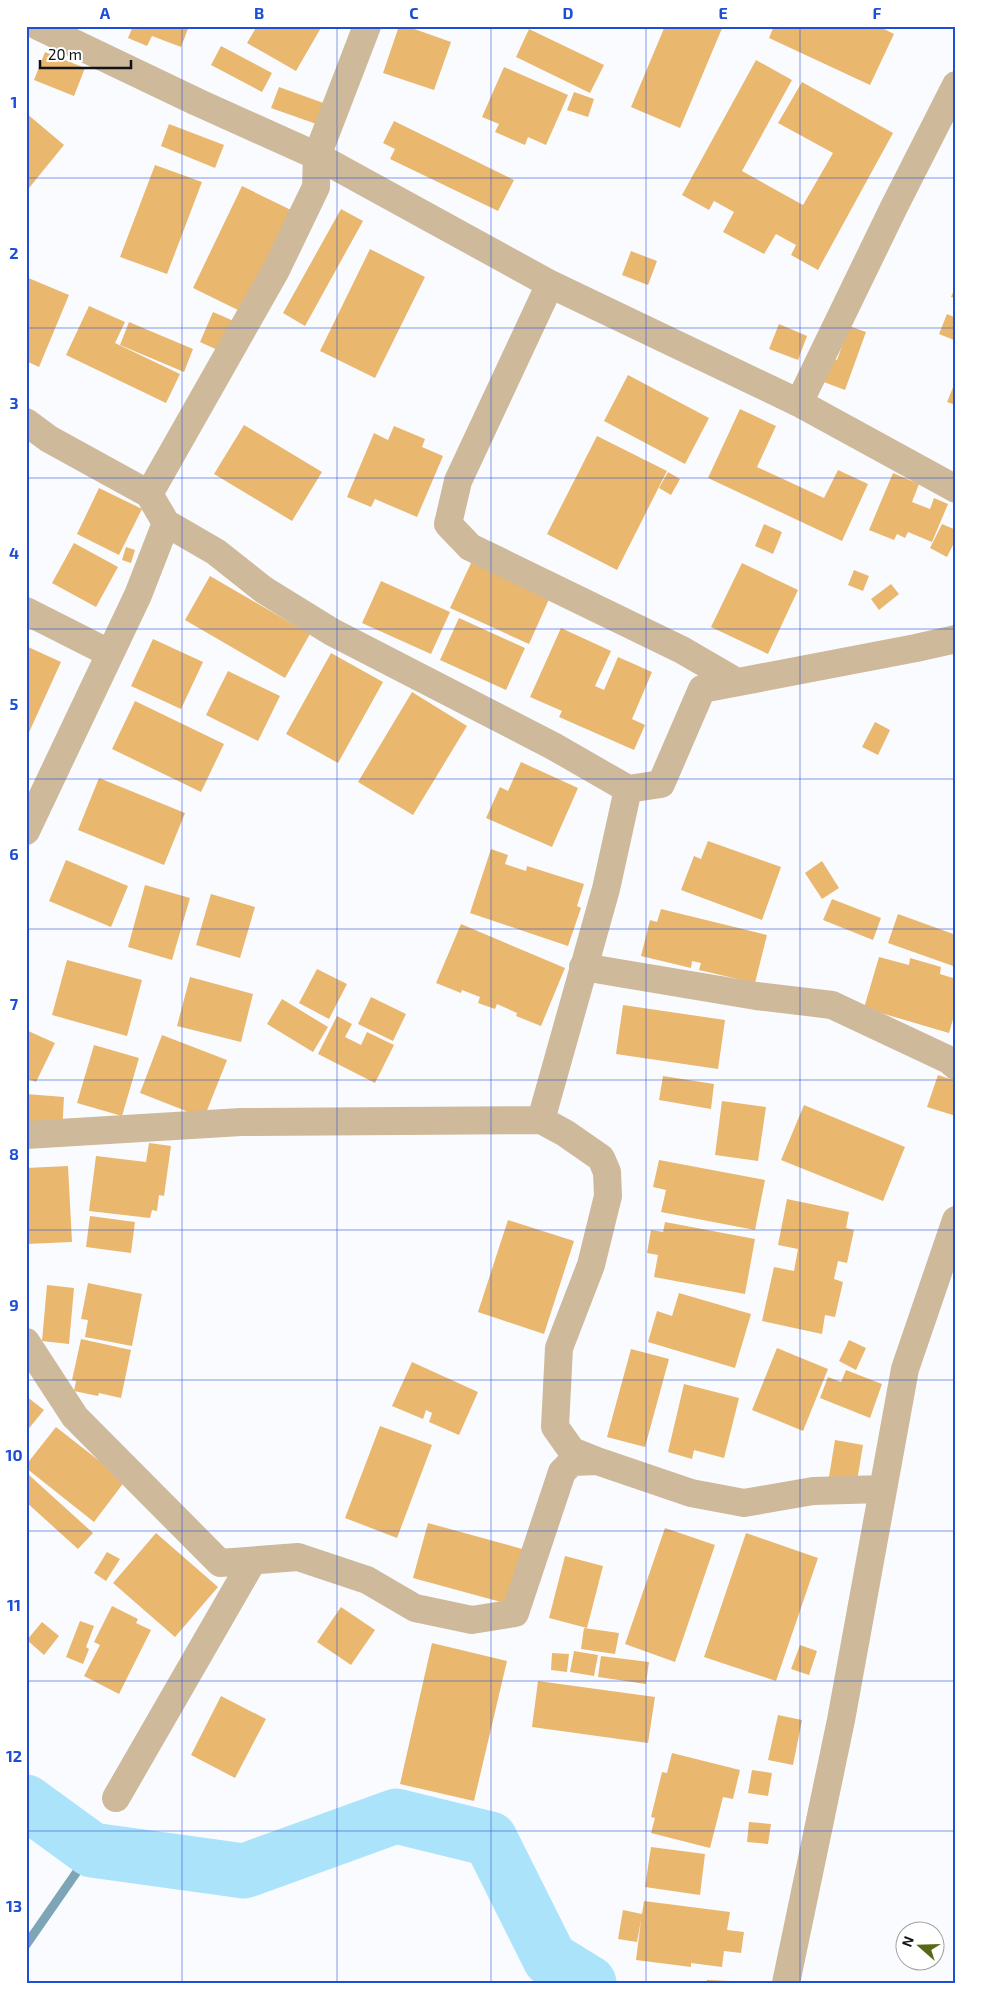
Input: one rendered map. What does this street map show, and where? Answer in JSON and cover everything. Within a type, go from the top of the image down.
[{"type":"street","points":[[38,26],[197,102],[317,156],[550,284],[799,404],[956,489]]},
{"type":"street","points":[[148,494],[276,270],[316,187],[317,156],[367,26]]},
{"type":"street","points":[[799,404],[894,207],[956,85]]},
{"type":"street","points":[[550,284],[458,482],[448,524],[470,546],[682,650],[736,682]]},
{"type":"street","points":[[26,422],[49,439],[148,494],[166,523],[216,552],[264,590],[332,632],[553,746],[628,789],[661,784],[702,688],[916,648],[956,638]]},
{"type":"street","points":[[26,831],[138,595],[166,523]]},
{"type":"street","points":[[26,611],[110,653]]},
{"type":"street","points":[[541,1120],[606,889],[628,789]]},
{"type":"street","points":[[584,967],[756,996],[832,1005],[949,1060],[956,1066]]},
{"type":"street","points":[[26,1135],[241,1122],[541,1120],[565,1133],[600,1158],[606,1172],[608,1196],[591,1265],[560,1348],[555,1427],[572,1450],[597,1462],[691,1493],[744,1504],[813,1491],[883,1489]]},
{"type":"street","points":[[786,1983],[841,1720],[905,1369],[956,1220]]},
{"type":"street","points":[[26,1342],[75,1417],[220,1563],[298,1557],[367,1580],[415,1608],[472,1620],[515,1613],[562,1472],[572,1462],[597,1462]]},
{"type":"street","points":[[116,1798],[252,1562]]},
{"type":"building","points":[[133,26],[189,26],[181,47],[152,36],[147,46],[128,38]]},
{"type":"building","points":[[257,26],[322,26],[296,71],[247,43]]},
{"type":"building","points":[[399,26],[406,26],[451,42],[434,90],[383,73]]},
{"type":"building","points":[[665,26],[723,26],[680,128],[631,107]]},
{"type":"building","points":[[774,26],[878,26],[894,34],[870,85],[769,38]]},
{"type":"building","points":[[529,29],[604,65],[590,93],[516,57]]},
{"type":"building","points":[[221,46],[272,73],[262,92],[211,65]]},
{"type":"building","points":[[45,52],[85,68],[74,96],[34,80]]},
{"type":"building","points":[[756,60],[792,80],[742,171],[803,205],[833,153],[778,123],[802,82],[893,133],[818,270],[791,255],[796,245],[776,234],[764,254],[723,232],[734,212],[714,201],[709,210],[682,195]]},
{"type":"building","points":[[504,67],[568,95],[546,145],[528,137],[525,145],[495,132],[499,124],[482,117]]},
{"type":"building","points":[[279,87],[329,105],[322,126],[271,108]]},
{"type":"building","points":[[574,92],[594,99],[588,117],[567,110]]},
{"type":"building","points":[[26,113],[64,145],[29,188],[26,185]]},
{"type":"building","points":[[394,121],[514,180],[498,211],[390,159],[395,149],[383,143]]},
{"type":"building","points":[[169,124],[224,145],[215,168],[161,146]]},
{"type":"building","points":[[155,165],[202,182],[167,274],[120,257]]},
{"type":"building","points":[[242,186],[291,210],[242,312],[193,288]]},
{"type":"building","points":[[341,209],[363,221],[305,326],[283,313]]},
{"type":"building","points":[[370,249],[425,277],[375,378],[320,351]]},
{"type":"building","points":[[631,251],[657,261],[648,285],[622,275]]},
{"type":"building","points":[[26,277],[69,295],[39,367],[26,361]]},
{"type":"building","points":[[956,286],[956,298],[951,297]]},
{"type":"building","points":[[89,306],[125,322],[115,343],[180,374],[166,403],[66,355]]},
{"type":"building","points":[[213,312],[236,322],[222,352],[200,342]]},
{"type":"building","points":[[947,314],[956,318],[956,336],[954,340],[939,334]]},
{"type":"building","points":[[129,322],[193,349],[184,372],[120,345]]},
{"type":"building","points":[[779,324],[807,336],[798,360],[769,349]]},
{"type":"building","points":[[849,326],[866,332],[845,390],[821,381],[830,357],[837,360]]},
{"type":"building","points":[[628,375],[709,418],[685,464],[604,421]]},
{"type":"building","points":[[956,380],[956,405],[947,402]]},
{"type":"building","points":[[740,409],[776,426],[757,467],[824,498],[838,470],[868,484],[842,541],[708,478]]},
{"type":"building","points":[[244,425],[322,472],[292,521],[214,474]]},
{"type":"building","points":[[394,426],[425,439],[422,447],[443,456],[417,517],[375,499],[371,507],[347,497],[374,433],[388,440]]},
{"type":"building","points":[[597,436],[667,471],[617,570],[547,534]]},
{"type":"building","points":[[668,472],[680,479],[671,495],[659,488]]},
{"type":"building","points":[[893,473],[919,484],[912,502],[930,509],[934,498],[948,504],[932,542],[908,532],[905,538],[897,534],[894,540],[869,530]]},
{"type":"building","points":[[99,488],[142,509],[119,555],[77,534]]},
{"type":"building","points":[[764,524],[782,532],[773,554],[755,546]]},
{"type":"building","points":[[942,524],[956,530],[956,539],[947,557],[930,548]]},
{"type":"building","points":[[74,543],[118,567],[96,607],[52,583]]},
{"type":"building","points":[[126,547],[135,550],[131,563],[122,560]]},
{"type":"building","points":[[472,561],[550,597],[529,644],[450,608]]},
{"type":"building","points":[[742,563],[798,590],[768,654],[711,627]]},
{"type":"building","points":[[854,570],[869,576],[863,591],[848,585]]},
{"type":"building","points":[[210,576],[310,634],[285,678],[185,620]]},
{"type":"building","points":[[381,581],[450,612],[431,654],[362,623]]},
{"type":"building","points":[[891,584],[899,594],[879,610],[871,599]]},
{"type":"building","points":[[459,618],[525,648],[506,690],[440,660]]},
{"type":"building","points":[[561,628],[611,651],[595,686],[604,690],[618,657],[652,672],[632,719],[645,725],[634,750],[559,717],[562,711],[530,697]]},
{"type":"building","points":[[153,639],[203,662],[181,709],[131,686]]},
{"type":"building","points":[[26,646],[61,662],[26,739]]},
{"type":"building","points":[[331,653],[383,682],[338,763],[286,734]]},
{"type":"building","points":[[228,671],[280,696],[258,741],[206,715]]},
{"type":"building","points":[[412,692],[467,726],[413,815],[358,782]]},
{"type":"building","points":[[135,701],[224,744],[201,792],[112,749]]},
{"type":"building","points":[[875,722],[890,730],[878,755],[862,747]]},
{"type":"building","points":[[521,762],[578,788],[552,847],[486,818],[500,787],[508,791]]},
{"type":"building","points":[[99,778],[185,813],[164,865],[78,830]]},
{"type":"building","points":[[708,841],[781,867],[762,920],[681,890],[694,856],[701,859]]},
{"type":"building","points":[[491,849],[508,855],[505,864],[526,871],[527,866],[584,884],[577,906],[581,908],[568,946],[470,913]]},
{"type":"building","points":[[66,860],[128,886],[111,927],[49,901]]},
{"type":"building","points":[[822,861],[839,888],[822,899],[805,873]]},
{"type":"building","points":[[145,885],[190,898],[172,960],[128,947]]},
{"type":"building","points":[[211,894],[255,907],[240,958],[196,945]]},
{"type":"building","points":[[832,899],[881,918],[873,940],[823,920]]},
{"type":"building","points":[[661,909],[767,935],[755,983],[699,970],[701,963],[692,961],[691,968],[641,956],[650,920],[657,922]]},
{"type":"building","points":[[898,914],[956,935],[956,967],[888,943]]},
{"type":"building","points":[[461,924],[565,968],[541,1026],[516,1016],[517,1013],[497,1004],[495,1009],[478,1003],[480,997],[462,990],[461,993],[436,983]]},
{"type":"building","points":[[879,957],[909,965],[910,958],[941,967],[940,974],[956,979],[956,1009],[949,1033],[864,1008]]},
{"type":"building","points":[[67,960],[142,980],[127,1036],[52,1015]]},
{"type":"building","points":[[317,969],[347,984],[329,1019],[299,1003]]},
{"type":"building","points":[[190,977],[253,994],[241,1042],[177,1026]]},
{"type":"building","points":[[371,997],[406,1014],[393,1041],[358,1024]]},
{"type":"building","points":[[282,999],[328,1027],[313,1052],[267,1024]]},
{"type":"building","points":[[623,1005],[725,1020],[718,1069],[616,1054]]},
{"type":"building","points":[[337,1016],[352,1024],[345,1037],[361,1045],[367,1032],[394,1045],[375,1083],[318,1054]]},
{"type":"building","points":[[26,1030],[55,1043],[36,1082],[26,1078]]},
{"type":"building","points":[[162,1035],[227,1060],[204,1118],[140,1093]]},
{"type":"building","points":[[94,1045],[139,1058],[122,1116],[77,1103]]},
{"type":"building","points":[[938,1075],[956,1081],[956,1116],[927,1107]]},
{"type":"building","points":[[663,1076],[714,1084],[711,1109],[659,1100]]},
{"type":"building","points":[[26,1094],[64,1097],[62,1133],[26,1131]]},
{"type":"building","points":[[722,1101],[766,1107],[758,1161],[715,1155]]},
{"type":"building","points":[[804,1105],[905,1147],[883,1201],[781,1160]]},
{"type":"building","points":[[149,1143],[171,1146],[164,1196],[159,1195],[157,1211],[152,1210],[150,1218],[89,1211],[96,1156],[146,1162]]},
{"type":"building","points":[[659,1160],[765,1180],[755,1230],[661,1212],[666,1190],[653,1187]]},
{"type":"building","points":[[68,1166],[72,1242],[26,1244],[26,1168]]},
{"type":"building","points":[[787,1199],[849,1212],[846,1228],[854,1230],[847,1263],[838,1261],[834,1279],[843,1282],[835,1317],[825,1315],[822,1334],[762,1321],[774,1267],[794,1271],[798,1249],[778,1245]]},
{"type":"building","points":[[90,1216],[135,1222],[131,1253],[86,1247]]},
{"type":"building","points":[[508,1220],[574,1241],[544,1334],[478,1312]]},
{"type":"building","points":[[665,1222],[755,1239],[745,1294],[654,1277],[658,1255],[647,1253],[651,1230],[663,1232]]},
{"type":"building","points":[[88,1283],[142,1294],[132,1346],[85,1337],[88,1320],[81,1319]]},
{"type":"building","points":[[47,1285],[74,1288],[69,1344],[42,1341]]},
{"type":"building","points":[[679,1293],[751,1314],[735,1368],[648,1342],[657,1311],[672,1316]]},
{"type":"building","points":[[81,1339],[131,1350],[121,1398],[99,1393],[98,1396],[74,1391],[76,1381],[72,1380]]},
{"type":"building","points":[[849,1340],[866,1348],[856,1370],[839,1361]]},
{"type":"building","points":[[777,1348],[828,1369],[803,1431],[752,1410]]},
{"type":"building","points":[[631,1349],[669,1359],[645,1447],[607,1437]]},
{"type":"building","points":[[412,1362],[478,1392],[459,1435],[429,1422],[432,1413],[426,1410],[423,1419],[392,1406]]},
{"type":"building","points":[[846,1370],[882,1384],[870,1418],[820,1398],[828,1377],[841,1382]]},
{"type":"building","points":[[684,1384],[739,1398],[724,1458],[694,1450],[692,1459],[668,1452]]},
{"type":"building","points":[[26,1396],[44,1410],[26,1432]]},
{"type":"building","points":[[380,1426],[432,1445],[397,1538],[345,1518]]},
{"type":"building","points":[[56,1427],[125,1481],[94,1522],[26,1468],[26,1465]]},
{"type":"building","points":[[835,1440],[863,1445],[856,1487],[828,1483]]},
{"type":"building","points":[[29,1475],[93,1533],[78,1549],[26,1502],[26,1477]]},
{"type":"building","points":[[428,1523],[526,1550],[512,1605],[413,1578]]},
{"type":"building","points":[[665,1528],[715,1545],[675,1662],[625,1644]]},
{"type":"building","points":[[156,1533],[218,1587],[175,1637],[113,1583]]},
{"type":"building","points":[[746,1533],[818,1558],[776,1681],[704,1657]]},
{"type":"building","points":[[107,1552],[120,1559],[106,1581],[94,1573]]},
{"type":"building","points":[[565,1556],[603,1566],[587,1628],[549,1618]]},
{"type":"building","points":[[112,1606],[138,1619],[136,1623],[151,1630],[119,1694],[84,1676],[100,1645],[94,1642]]},
{"type":"building","points":[[341,1607],[375,1630],[351,1665],[317,1642]]},
{"type":"building","points":[[80,1621],[94,1626],[86,1647],[89,1649],[83,1664],[66,1657]]},
{"type":"building","points":[[42,1622],[59,1636],[44,1655],[27,1640]]},
{"type":"building","points":[[584,1628],[619,1633],[615,1654],[581,1649]]},
{"type":"building","points":[[432,1643],[507,1661],[474,1801],[400,1784]]},
{"type":"building","points":[[800,1645],[817,1651],[809,1675],[791,1669]]},
{"type":"building","points":[[574,1651],[598,1655],[594,1676],[570,1672]]},
{"type":"building","points":[[552,1653],[569,1654],[567,1672],[551,1670]]},
{"type":"building","points":[[601,1656],[649,1662],[646,1684],[598,1677]]},
{"type":"building","points":[[538,1681],[655,1697],[648,1743],[532,1727]]},
{"type":"building","points":[[221,1696],[266,1719],[235,1778],[191,1755]]},
{"type":"building","points":[[778,1715],[802,1720],[793,1765],[768,1760]]},
{"type":"building","points":[[672,1753],[740,1770],[733,1799],[723,1797],[710,1848],[651,1833],[655,1818],[651,1817],[662,1772],[667,1773]]},
{"type":"building","points":[[752,1770],[772,1773],[768,1796],[748,1793]]},
{"type":"building","points":[[749,1822],[771,1824],[768,1844],[747,1842]]},
{"type":"building","points":[[651,1847],[705,1854],[700,1895],[645,1887]]},
{"type":"building","points":[[644,1901],[730,1912],[727,1930],[744,1932],[741,1953],[724,1951],[722,1967],[691,1963],[691,1967],[636,1960],[641,1920],[637,1942],[618,1939],[623,1910],[642,1914]]},
{"type":"building","points":[[707,1980],[730,1981],[730,1983],[707,1983]]},
{"type":"waterway","points":[[26,1802],[92,1850],[244,1871],[396,1816],[490,1839],[550,1959],[589,1983]]},
{"type":"waterway","points":[[26,1945],[92,1850]]}]
